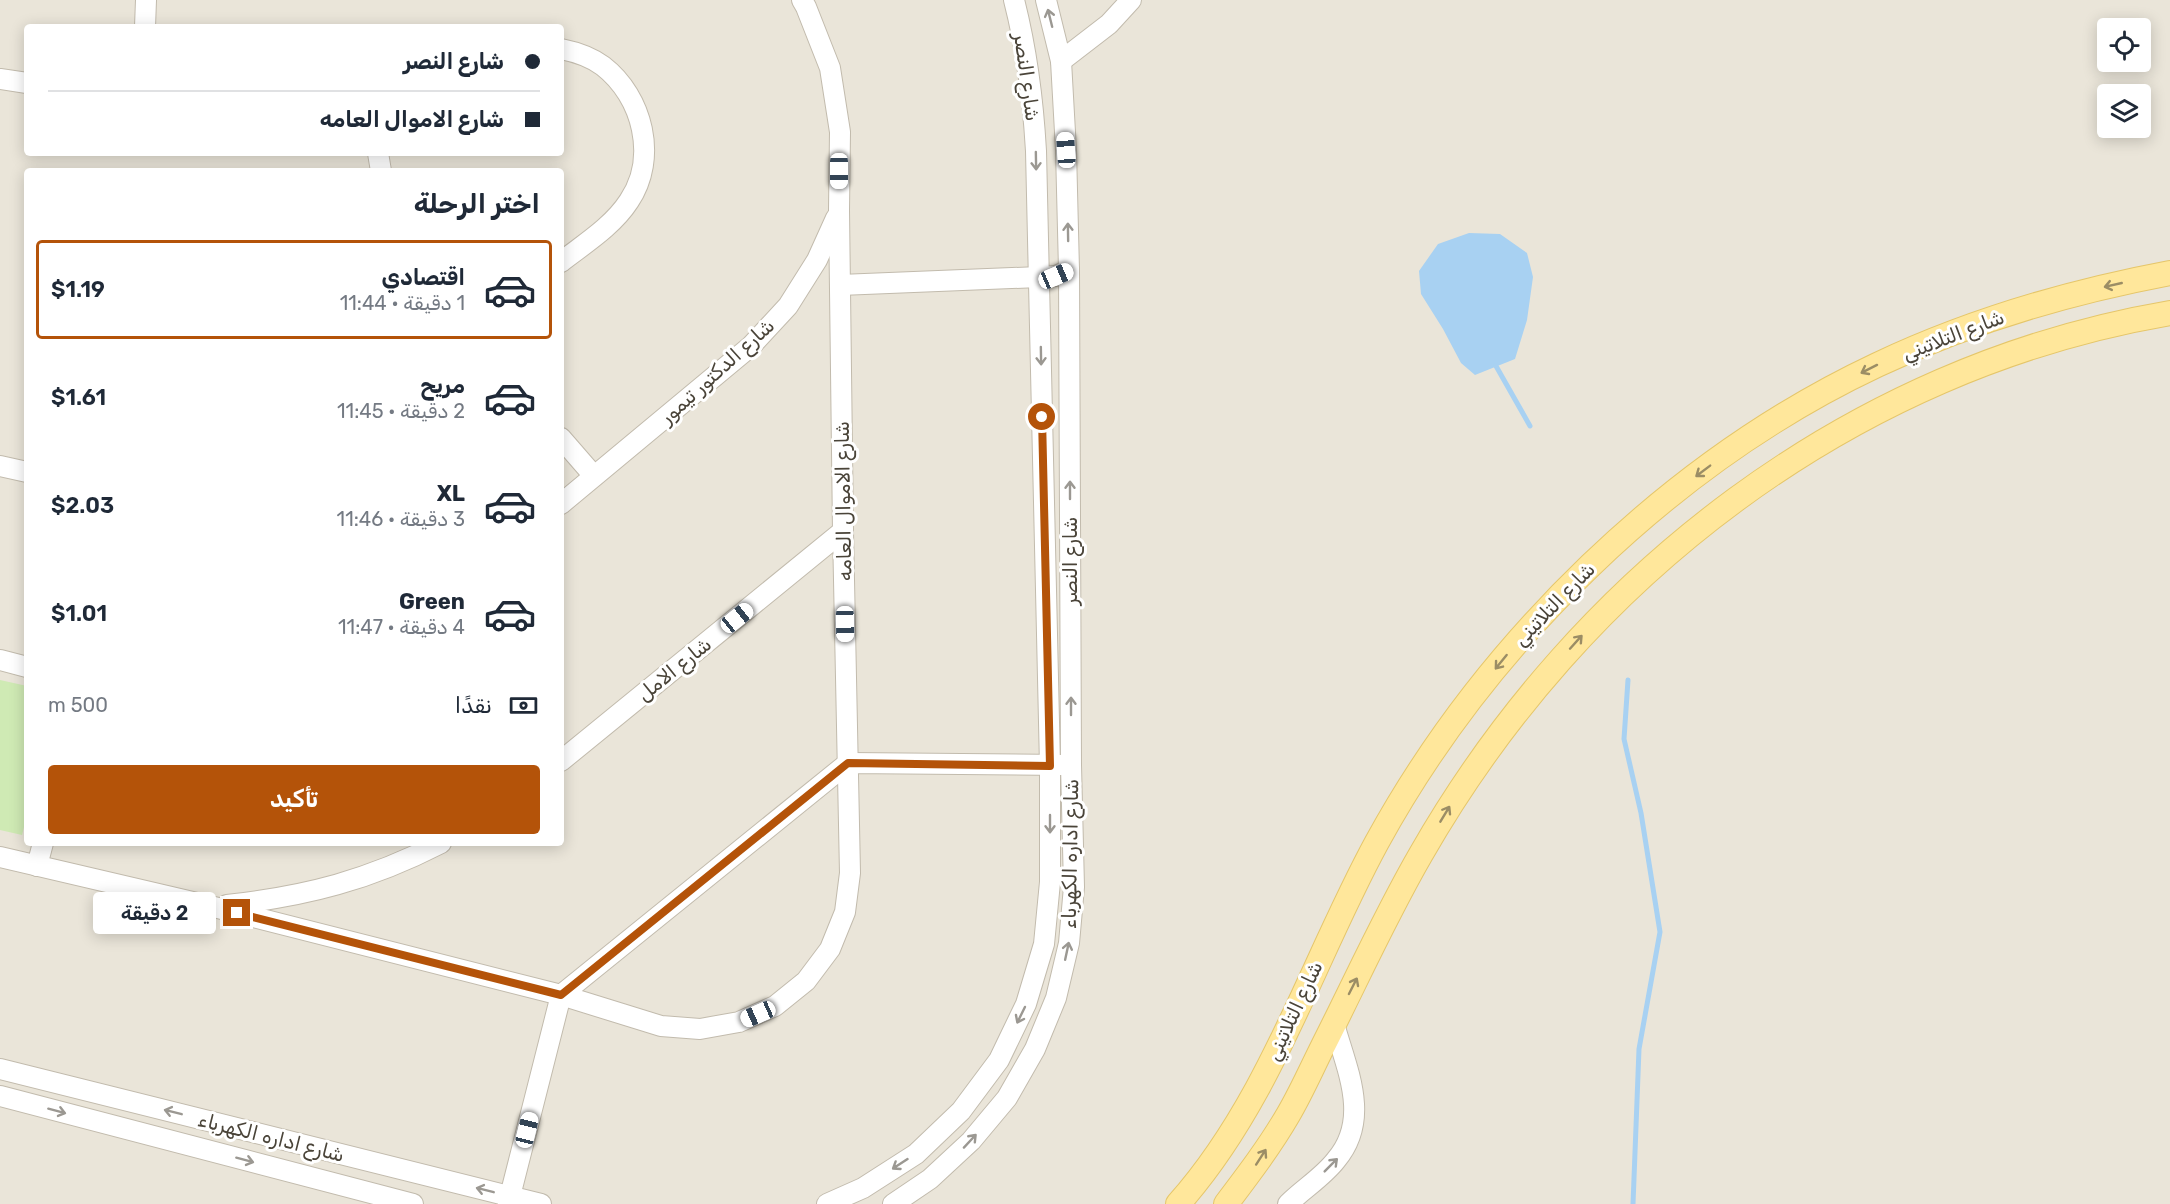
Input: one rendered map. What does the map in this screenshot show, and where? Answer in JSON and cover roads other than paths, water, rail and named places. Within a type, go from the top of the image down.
[{"type":"main road","name":"شارع التلاتيني","points":[[1178,1204],[1226,1141],[1259,1088],[1352,890],[1408,789],[1440,741],[1504,658],[1550,606],[1591,565],[1679,489],[1725,455],[1774,423],[1875,366],[1965,328],[2026,308],[2120,283],[2170,273]]},
{"type":"main road","name":"شارع التلاتيني","points":[[1226,1204],[1253,1169],[1289,1114],[1420,855],[1479,762],[1511,718],[1583,634],[1662,558],[1713,516],[1785,465],[1841,430],[1889,404],[1985,362],[2034,345],[2085,330],[2170,313]]},
{"type":"street","points":[[145,24],[146,0]]},
{"type":"street","name":"شارع الاموال العامه","points":[[0,857],[214,907],[561,995],[661,1026],[700,1029],[739,1022],[776,1006],[806,981],[830,949],[845,912],[850,873],[843,531],[840,132],[830,68],[806,6],[801,0]]},
{"type":"street","name":"شارع النصر","points":[[1014,0],[1025,45],[1033,97],[1050,766]]},
{"type":"street","name":"شارع النصر","points":[[1046,0],[1061,61],[1066,150],[1069,270],[1071,765]]},
{"type":"street","points":[[1061,61],[1109,24],[1131,0]]},
{"type":"street","points":[[564,50],[580,54],[602,66],[620,83],[634,104],[642,127],[644,152],[640,177],[630,200],[615,220],[564,260]]},
{"type":"street","points":[[0,80],[24,83]]},
{"type":"street","name":"شارع الدكتور تيمور","points":[[564,501],[758,338],[788,306],[817,260],[839,210]]},
{"type":"street","points":[[840,285],[1039,278],[1056,276],[1069,270]]},
{"type":"street","points":[[564,441],[594,476]]},
{"type":"street","points":[[0,466],[24,471]]},
{"type":"street","name":"شارع الامل","points":[[564,760],[843,531]]},
{"type":"street","points":[[0,660],[24,666]]},
{"type":"street","points":[[509,1200],[561,995],[848,763],[1071,765]]},
{"type":"street","name":"شارع اداره الكهرباء","points":[[893,1204],[930,1179],[971,1141],[1007,1098],[1035,1049],[1056,998],[1069,943],[1074,887],[1071,765]]},
{"type":"street","name":"شارع اداره الكهرباء","points":[[827,1204],[863,1188],[916,1154],[962,1111],[999,1060],[1026,1004],[1044,944],[1050,882],[1050,766]]},
{"type":"street","points":[[37,866],[42,846]]},
{"type":"street","points":[[214,907],[280,899],[345,884],[407,860],[435,846]]},
{"type":"street","points":[[1288,1204],[1335,1161],[1346,1147],[1353,1130],[1356,1113],[1355,1095],[1334,1024]]},
{"type":"street","name":"شارع اداره الكهرباء","points":[[0,1069],[509,1200],[541,1204]]},
{"type":"street","name":"شارع اداره الكهرباء","points":[[0,1096],[413,1204]]},
{"type":"water","points":[[1469,233],[1500,234],[1527,253],[1533,277],[1527,320],[1515,359],[1475,375],[1461,363],[1421,294],[1419,271],[1438,244]]},
{"type":"waterway","points":[[1496,366],[1530,426]]},
{"type":"waterway","points":[[1628,680],[1624,739],[1641,813],[1660,932],[1639,1049],[1633,1204]]}]
